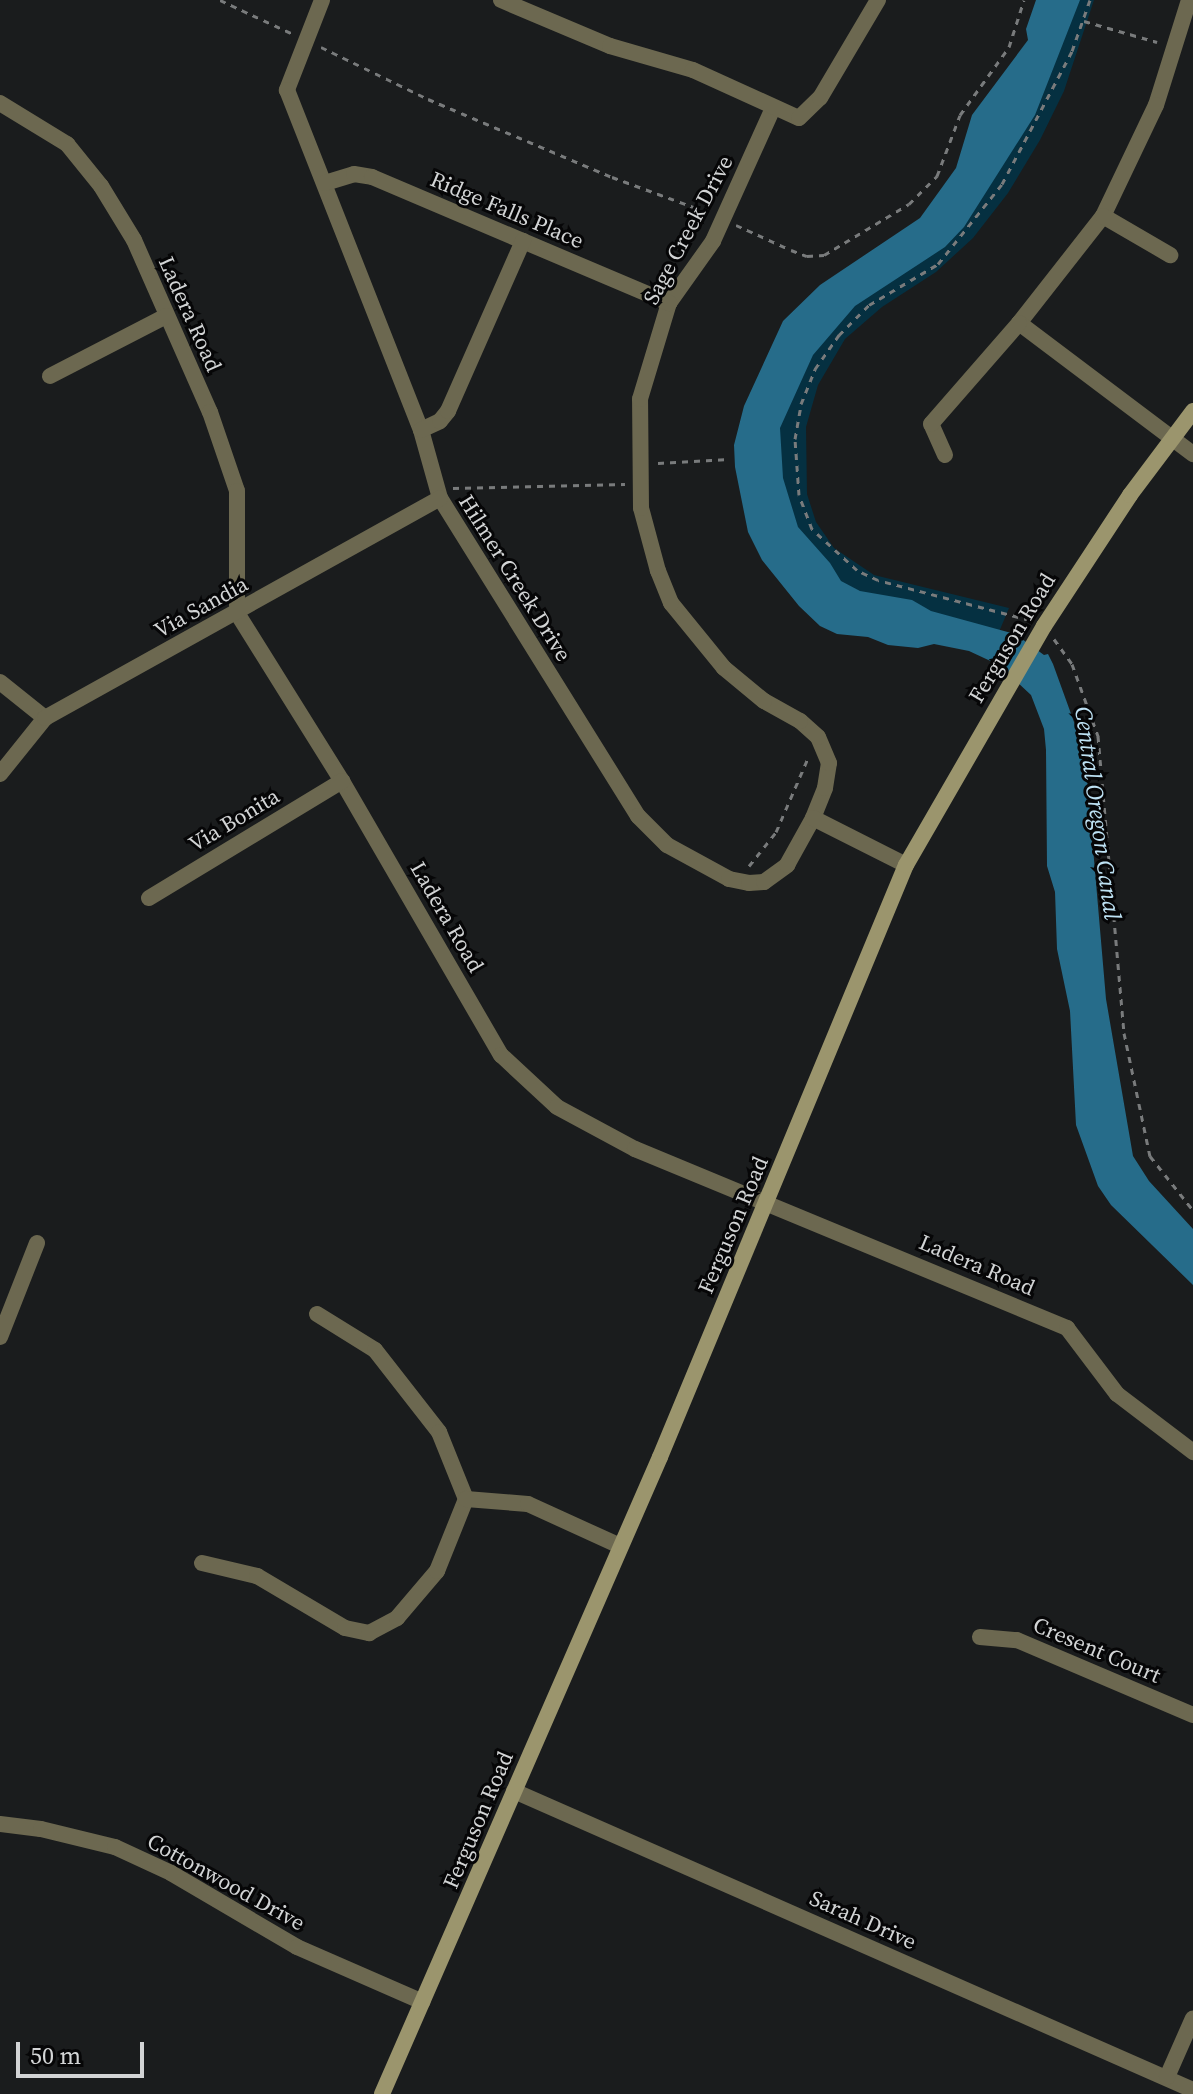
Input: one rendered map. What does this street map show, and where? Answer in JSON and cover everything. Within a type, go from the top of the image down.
[{"type":"street","name":"Hilmer Creek Drive","points":[[322,0],[287,90],[421,430],[438,494],[638,816],[667,845],[735,881]]},
{"type":"street","points":[[501,0],[610,46],[693,70],[799,118],[811,109],[878,0]]},
{"type":"street","points":[[537,16],[544,0]]},
{"type":"street","points":[[945,455],[931,424],[1019,323],[1103,216],[1183,42],[1189,0]]},
{"type":"street","name":"Ladera Road","points":[[0,103],[67,144],[101,186],[134,240],[210,412],[237,491],[237,613],[342,781],[501,1055],[557,1107],[635,1149],[1067,1328],[1117,1394],[1193,1452]]},
{"type":"street","name":"Sage Creek Drive","points":[[773,108],[724,220],[669,303],[640,399],[641,508],[671,603],[724,668],[764,701],[800,721],[818,737]]},
{"type":"street","name":"Ridge Falls Place","points":[[325,183],[354,174],[372,177],[669,303]]},
{"type":"street","points":[[1103,216],[1170,255]]},
{"type":"street","points":[[421,430],[440,421],[448,411],[523,241]]},
{"type":"street","points":[[50,376],[166,316]]},
{"type":"street","points":[[1019,323],[1193,454]]},
{"type":"street","name":"Ferguson Road","points":[[382,2094],[767,1202],[906,865],[1044,626],[1095,546],[1193,411]]},
{"type":"street","name":"Via Sandia","points":[[0,774],[45,718],[237,613],[438,494]]},
{"type":"street","points":[[0,682],[45,718]]},
{"type":"street","points":[[735,881],[764,882],[787,865],[813,818],[825,788],[829,763],[818,737]]},
{"type":"street","name":"Via Bonita","points":[[149,898],[342,781]]},
{"type":"street","points":[[813,818],[906,865]]},
{"type":"street","points":[[0,1337],[37,1243]]},
{"type":"street","points":[[202,1563],[257,1576],[345,1628],[369,1633],[397,1618],[437,1571],[466,1499],[439,1432],[375,1350],[317,1314]]},
{"type":"street","points":[[466,1499],[528,1504],[620,1546]]},
{"type":"street","name":"Cresent Court","points":[[980,1637],[1017,1640],[1193,1715]]},
{"type":"street","name":"Sarah Drive","points":[[514,1791],[1193,2090]]},
{"type":"street","name":"Cottonwood Drive","points":[[0,1824],[41,1829],[115,1847],[171,1873],[297,1947],[423,2002]]},
{"type":"street","points":[[1167,2077],[1193,2018]]},
{"type":"path","points":[[220,0],[428,99],[791,250],[824,255],[909,204],[937,176],[960,115],[1009,47],[1024,0]]},
{"type":"path","points":[[1090,0],[1084,21],[1046,104],[1002,184],[938,264],[869,305],[839,335],[815,369],[801,404],[795,439],[799,495],[812,529],[857,570],[878,580],[1044,626],[1072,664],[1098,736],[1124,1033],[1150,1156],[1193,1210]]},
{"type":"path","points":[[1084,21],[1183,42]]},
{"type":"path","points":[[438,494],[625,484],[653,463],[729,459]]},
{"type":"path","points":[[735,881],[776,832],[818,737]]},
{"type":"shaded area","points":[[1036,0],[1080,0],[1035,115],[964,227],[945,247],[855,306],[813,355],[780,428],[783,478],[798,527],[830,563],[841,581],[860,591],[912,600],[931,611],[1015,634],[1044,655],[1048,654],[1074,722],[1087,778],[1106,999],[1133,1156],[1149,1181],[1193,1229],[1193,1285],[1111,1205],[1098,1186],[1076,1125],[1070,1011],[1057,949],[1055,892],[1047,866],[1044,729],[1031,695],[999,665],[969,651],[934,644],[918,648],[888,645],[868,637],[837,634],[820,626],[799,606],[762,560],[748,532],[735,467],[734,445],[744,406],[783,321],[820,285],[920,218],[956,168],[972,115],[1028,40],[1026,29]]},
{"type":"shaded area","points":[[1054,0],[1094,0],[1064,91],[1040,140],[1008,193],[973,238],[936,272],[882,307],[845,339],[818,385],[806,427],[807,494],[816,522],[834,548],[874,575],[1009,608],[994,644],[873,615],[778,532],[779,374],[928,228]]},
{"type":"water label","name":"Central Oregon Canal","points":[[1098,813]]}]
